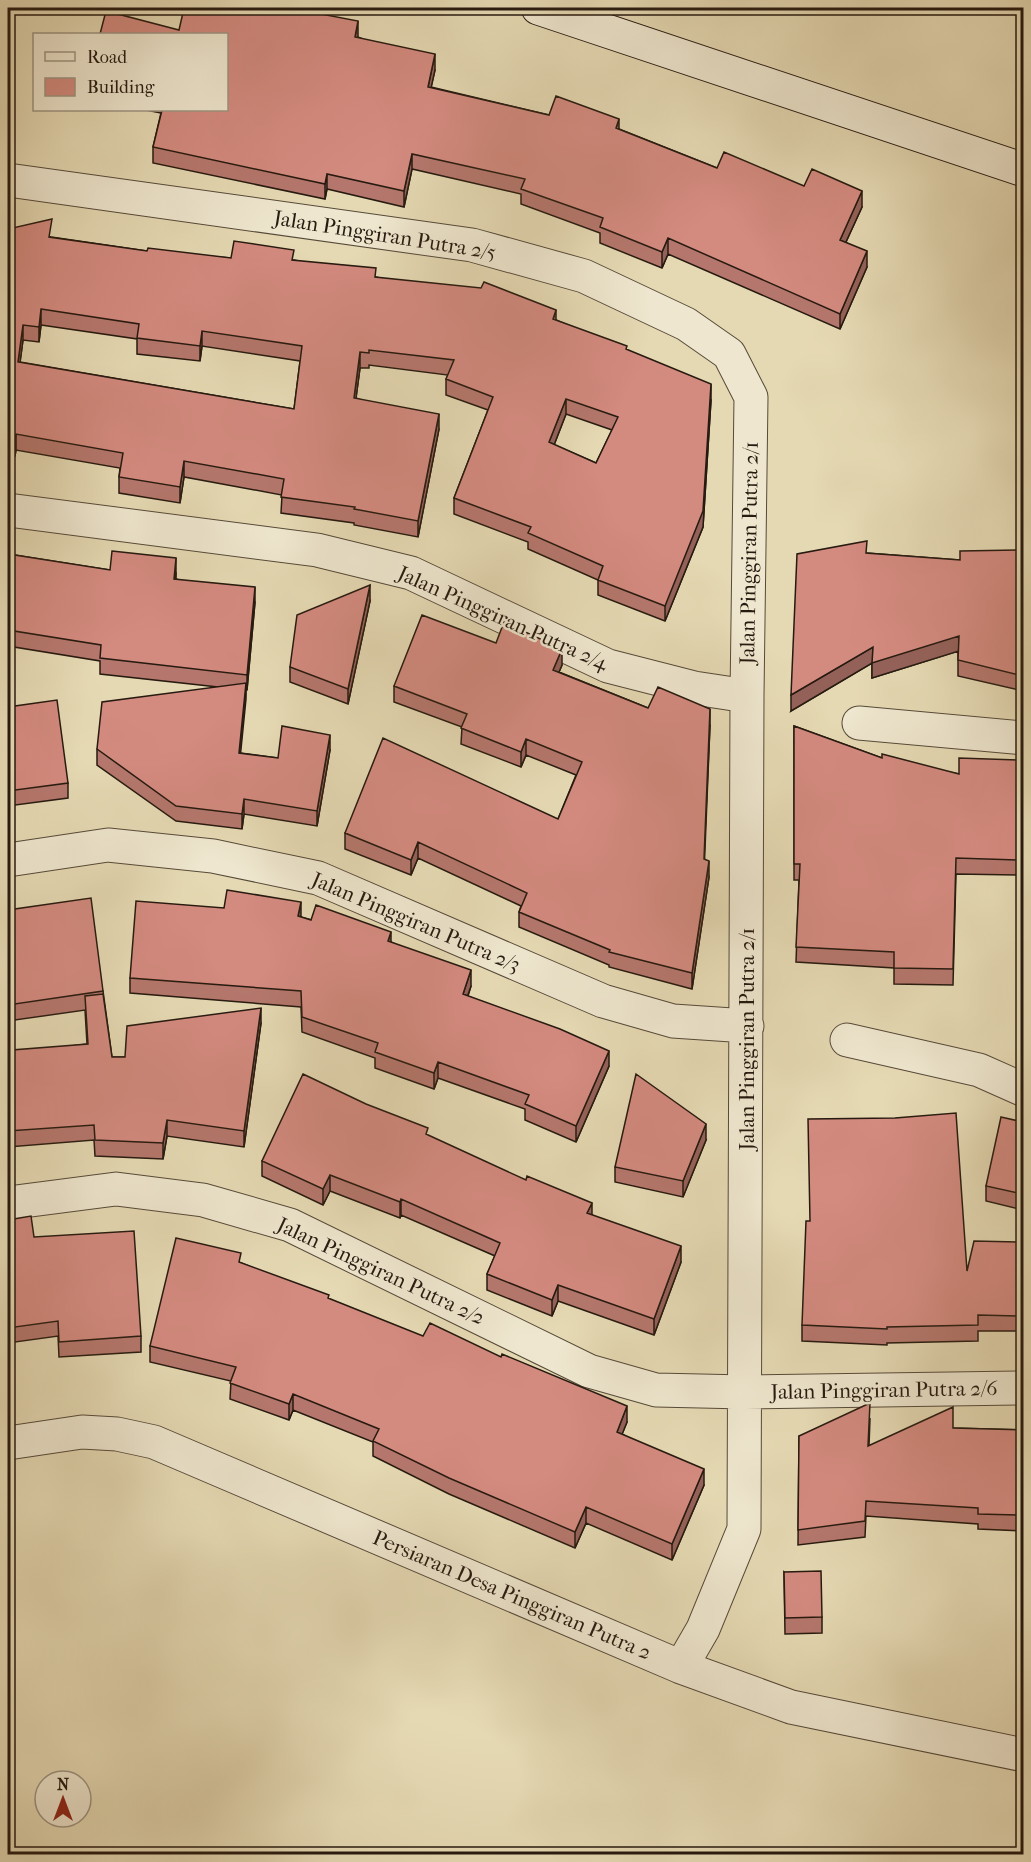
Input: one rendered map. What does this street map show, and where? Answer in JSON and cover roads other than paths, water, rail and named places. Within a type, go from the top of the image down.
[{"type":"street","points":[[538,8],[1023,170]]},
{"type":"street","name":"Jalan Pinggiran Putra 2/5","points":[[8,180],[472,245],[584,276],[686,324],[729,354],[751,397]]},
{"type":"street","name":"Jalan Pinggiran Putra 2/1","points":[[681,1667],[703,1629],[744,1529],[747,696],[751,397]]},
{"type":"street","name":"Jalan Pinggiran Putra 2/4","points":[[8,510],[317,550],[411,573],[608,666],[694,688],[747,696]]},
{"type":"street","points":[[859,723],[1023,738]]},
{"type":"street","name":"Jalan Pinggiran Putra 2/3","points":[[8,860],[108,845],[213,856],[318,878],[603,1001],[673,1020],[747,1026]]},
{"type":"street","points":[[847,1040],[979,1070],[1023,1090]]},
{"type":"street","name":"Jalan Pinggiran Putra 2/2","points":[[8,1203],[116,1189],[203,1200],[290,1225],[589,1371],[656,1390],[745,1392]]},
{"type":"street","name":"Jalan Pinggiran Putra 2/6","points":[[745,1392],[1023,1388]]},
{"type":"street","name":"Persiaran Desa Pinggiran Putra 2","points":[[8,1443],[82,1432],[117,1434],[154,1442],[681,1667],[791,1707],[1023,1755]]}]
